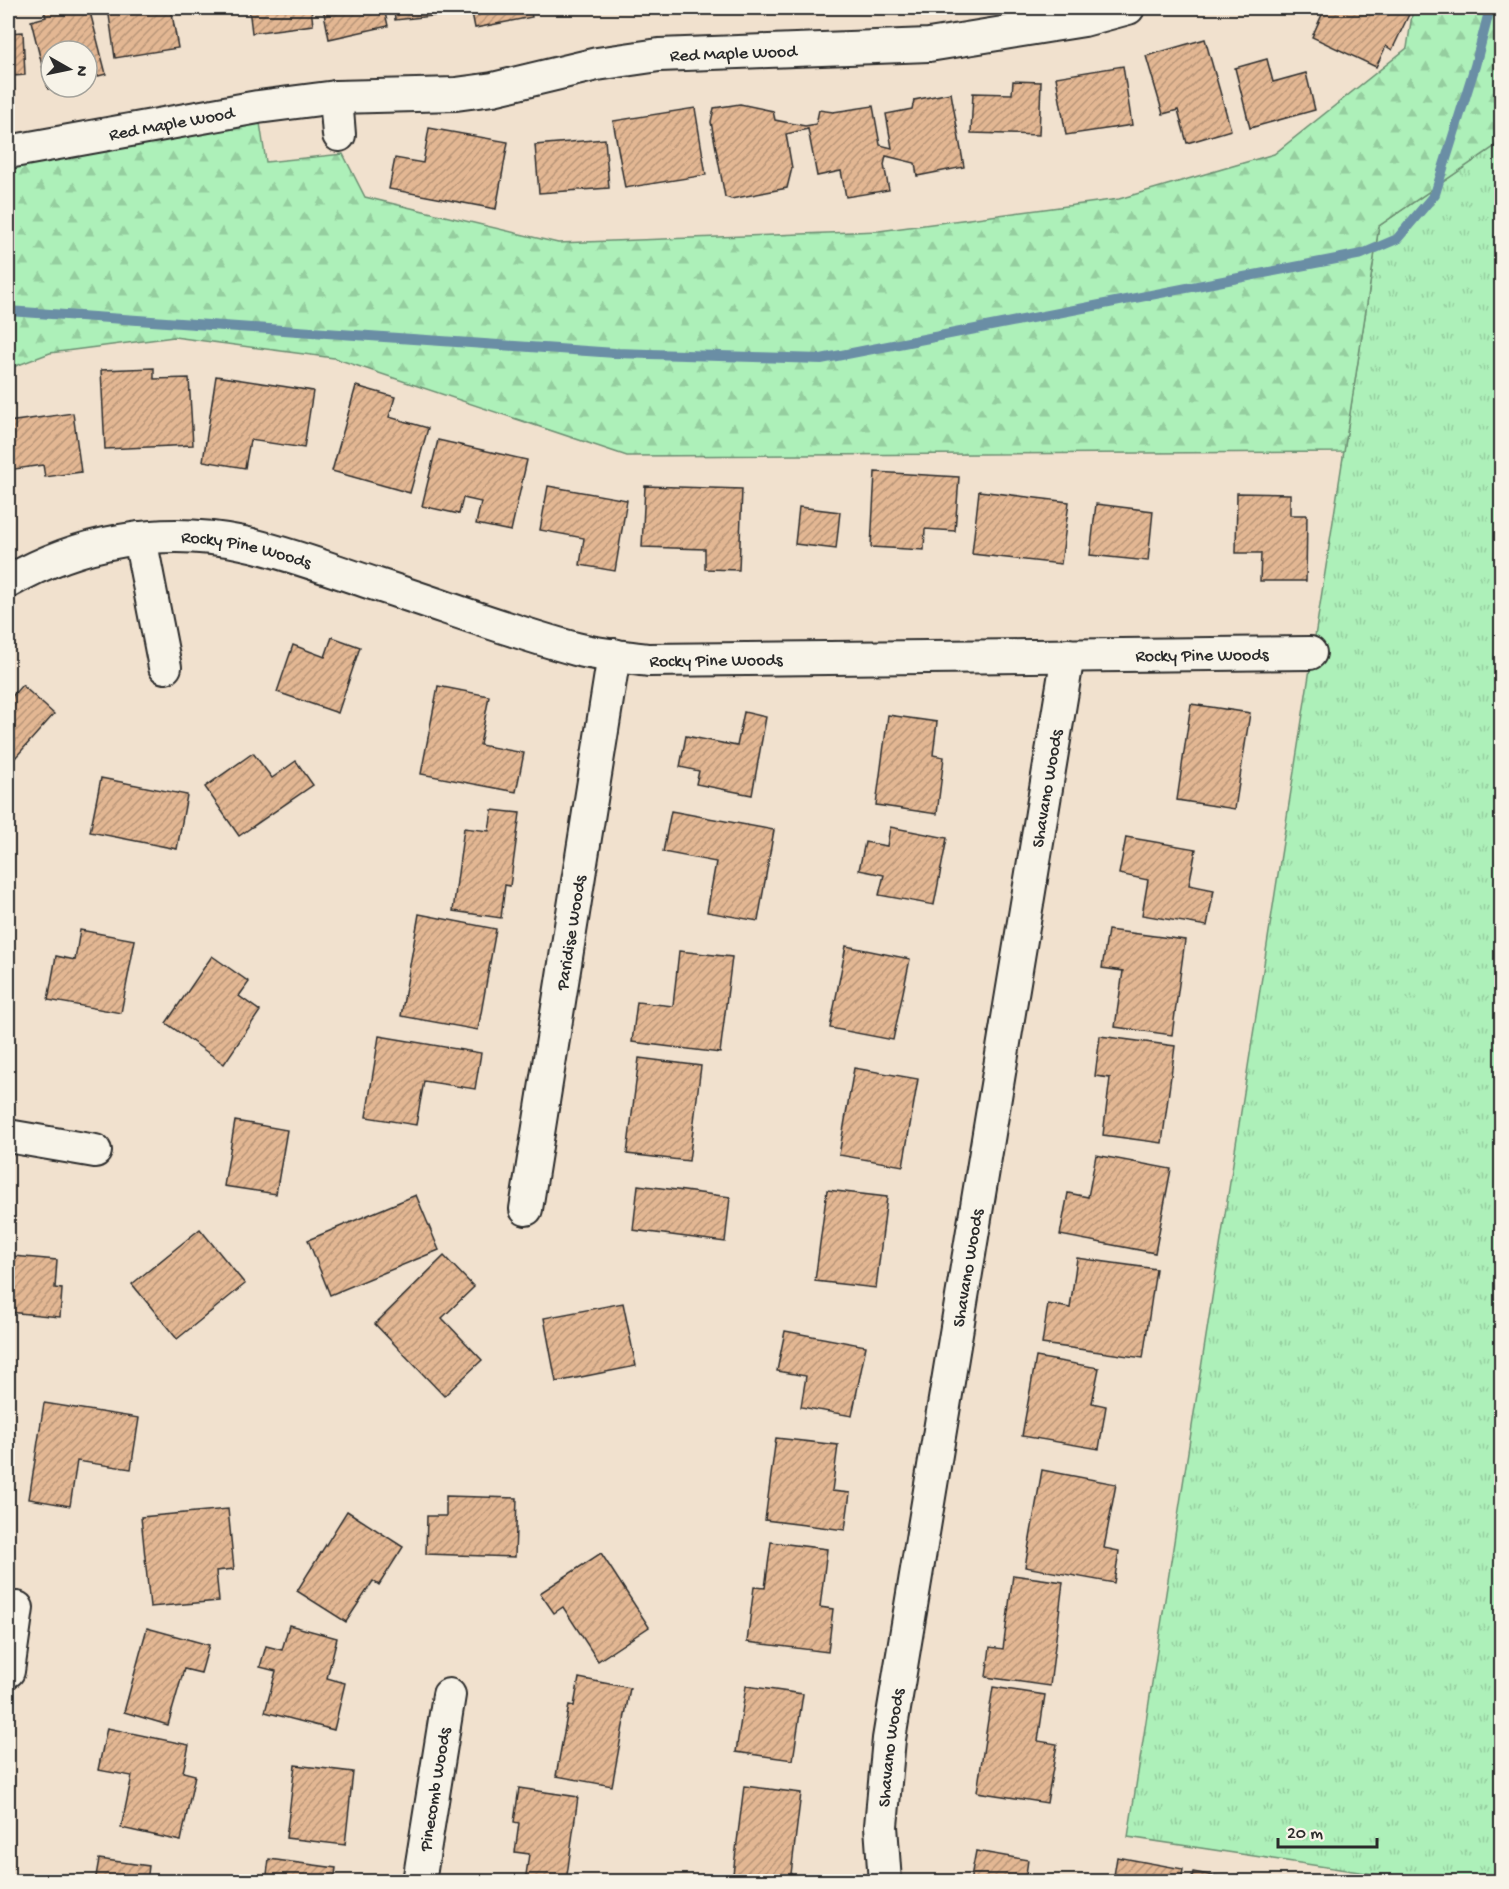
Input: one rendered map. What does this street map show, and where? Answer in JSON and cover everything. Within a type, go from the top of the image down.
[{"type":"street","name":"Red Maple Wood","points":[[8,152],[258,107],[336,97],[465,93],[493,89],[597,63],[659,55],[929,45],[1084,20],[1128,8]]},
{"type":"street","points":[[336,97],[339,135]]},
{"type":"street","points":[[140,538],[165,667]]},
{"type":"street","name":"Rocky Pine Woods","points":[[8,582],[39,565],[71,552],[140,538],[209,538],[244,543],[578,650],[648,660],[1310,653]]},
{"type":"street","name":"Paridise Woods","points":[[526,1209],[614,655]]},
{"type":"street","name":"Shavano Woods","points":[[885,1881],[881,1826],[889,1739],[1068,655]]},
{"type":"street","points":[[8,1136],[95,1151]]},
{"type":"street","points":[[8,1671],[17,1608]]},
{"type":"street","name":"Pinecomb Woods","points":[[420,1881],[449,1695]]},
{"type":"green space","points":[[1413,8],[1501,8],[1501,142],[1379,226],[1344,452],[627,456],[334,358],[174,337],[50,353],[8,369],[8,167],[260,123],[266,162],[343,154],[365,197],[558,243],[879,231],[1119,199],[1274,154],[1407,48]]},
{"type":"green space","points":[[1501,142],[1501,1881],[1419,1881],[1128,1837],[1379,226]]},
{"type":"building","points":[[43,8],[89,8],[97,39],[39,39],[39,53],[31,21],[46,17]]},
{"type":"building","points":[[108,8],[171,8],[178,48],[115,58]]},
{"type":"building","points":[[249,8],[311,8],[313,25],[252,33]]},
{"type":"building","points":[[323,8],[384,8],[388,26],[329,39]]},
{"type":"building","points":[[394,8],[451,8],[451,14],[395,20]]},
{"type":"building","points":[[471,8],[530,8],[532,17],[475,28]]},
{"type":"building","points":[[1325,8],[1412,8],[1392,50],[1386,46],[1376,67],[1312,37]]},
{"type":"building","points":[[23,32],[25,75],[13,76],[15,97],[8,97],[8,33]]},
{"type":"building","points":[[1205,39],[1231,130],[1187,143],[1178,110],[1163,114],[1146,56]]},
{"type":"building","points":[[99,47],[106,74],[99,76]]},
{"type":"building","points":[[1267,59],[1273,82],[1306,73],[1315,110],[1250,128],[1235,68]]},
{"type":"building","points":[[1123,66],[1132,125],[1066,135],[1056,77]]},
{"type":"building","points":[[1013,81],[1041,82],[1039,135],[971,133],[973,93],[1012,94]]},
{"type":"building","points":[[951,93],[964,167],[917,176],[915,163],[886,156],[884,165],[889,190],[846,197],[841,171],[817,176],[808,129],[786,134],[792,168],[787,188],[731,199],[725,197],[711,122],[714,108],[740,104],[773,111],[775,120],[805,126],[816,124],[819,110],[833,112],[873,106],[880,145],[892,148],[886,114],[912,109],[914,100]]},
{"type":"building","points":[[695,108],[706,175],[625,188],[613,121]]},
{"type":"building","points":[[429,128],[508,142],[496,209],[389,189],[395,158],[423,163]]},
{"type":"building","points":[[605,139],[609,188],[539,193],[535,145]]},
{"type":"building","points":[[154,368],[154,379],[189,378],[193,445],[105,449],[101,370]]},
{"type":"building","points":[[216,376],[313,391],[304,448],[250,440],[245,468],[203,461]]},
{"type":"building","points":[[356,386],[395,397],[389,417],[428,428],[410,493],[332,471]]},
{"type":"building","points":[[73,413],[81,472],[45,477],[43,465],[8,470],[8,422]]},
{"type":"building","points":[[438,440],[527,460],[511,531],[476,524],[481,502],[463,498],[459,514],[422,506]]},
{"type":"building","points":[[875,472],[959,477],[955,531],[925,529],[924,550],[871,547]]},
{"type":"building","points":[[548,486],[627,500],[615,571],[580,565],[584,538],[540,530]]},
{"type":"building","points":[[645,486],[742,489],[739,570],[705,569],[705,549],[642,547]]},
{"type":"building","points":[[979,491],[1069,502],[1061,564],[972,554]]},
{"type":"building","points":[[1237,493],[1290,494],[1290,515],[1307,515],[1306,581],[1260,581],[1261,553],[1236,553]]},
{"type":"building","points":[[1096,504],[1153,511],[1148,561],[1090,555]]},
{"type":"building","points":[[799,507],[840,512],[836,549],[795,544]]},
{"type":"building","points":[[332,637],[360,647],[338,713],[277,692],[293,645],[325,657]]},
{"type":"building","points":[[22,685],[54,714],[15,758],[8,752],[8,701]]},
{"type":"building","points":[[438,686],[489,696],[480,745],[524,753],[516,792],[421,774]]},
{"type":"building","points":[[1191,704],[1250,713],[1235,809],[1177,800]]},
{"type":"building","points":[[744,712],[766,717],[752,795],[696,784],[699,771],[680,767],[686,736],[737,746]]},
{"type":"building","points":[[888,715],[937,722],[933,755],[944,757],[937,814],[876,805]]},
{"type":"building","points":[[253,753],[272,778],[296,761],[313,785],[239,836],[205,787]]},
{"type":"building","points":[[101,778],[187,795],[177,849],[90,832]]},
{"type":"building","points":[[492,810],[520,813],[510,886],[505,885],[501,918],[453,911],[464,828],[489,831]]},
{"type":"building","points":[[671,811],[774,830],[758,921],[707,912],[716,862],[663,852]]},
{"type":"building","points":[[890,827],[947,838],[934,905],[879,895],[884,875],[859,870],[865,842],[887,846]]},
{"type":"building","points":[[1126,837],[1196,849],[1189,885],[1214,890],[1207,926],[1142,915],[1148,880],[1119,874]]},
{"type":"building","points":[[419,914],[496,929],[478,1030],[401,1016]]},
{"type":"building","points":[[80,930],[135,940],[121,1013],[48,1000],[56,956],[75,960]]},
{"type":"building","points":[[1108,930],[1185,940],[1172,1035],[1115,1027],[1123,971],[1102,968]]},
{"type":"building","points":[[846,946],[910,959],[893,1040],[830,1028]]},
{"type":"building","points":[[679,951],[732,957],[720,1053],[632,1042],[637,1002],[673,1006]]},
{"type":"building","points":[[212,956],[249,982],[239,996],[260,1011],[224,1064],[166,1023]]},
{"type":"building","points":[[379,1036],[481,1053],[475,1089],[424,1081],[416,1125],[366,1117]]},
{"type":"building","points":[[1100,1036],[1175,1046],[1162,1143],[1103,1135],[1110,1078],[1095,1076]]},
{"type":"building","points":[[639,1058],[701,1066],[689,1161],[627,1154]]},
{"type":"building","points":[[854,1068],[918,1079],[903,1166],[839,1155]]},
{"type":"building","points":[[235,1121],[287,1130],[276,1194],[224,1186]]},
{"type":"building","points":[[1096,1155],[1171,1169],[1155,1253],[1060,1235],[1068,1193],[1088,1197]]},
{"type":"building","points":[[638,1185],[730,1197],[725,1242],[633,1230]]},
{"type":"building","points":[[827,1190],[887,1197],[876,1288],[815,1281]]},
{"type":"building","points":[[416,1195],[439,1250],[330,1295],[308,1240]]},
{"type":"building","points":[[200,1229],[245,1284],[177,1339],[132,1284]]},
{"type":"building","points":[[13,1256],[57,1260],[55,1288],[62,1289],[60,1317],[8,1312]]},
{"type":"building","points":[[444,1256],[474,1287],[442,1318],[482,1360],[444,1396],[375,1324]]},
{"type":"building","points":[[1077,1258],[1156,1269],[1143,1358],[1042,1344],[1048,1304],[1070,1308]]},
{"type":"building","points":[[623,1303],[636,1366],[556,1382],[544,1318]]},
{"type":"building","points":[[785,1331],[866,1346],[852,1416],[801,1407],[806,1376],[777,1371]]},
{"type":"building","points":[[1036,1357],[1099,1368],[1092,1403],[1106,1406],[1099,1449],[1022,1436]]},
{"type":"building","points":[[44,1403],[139,1418],[131,1469],[77,1461],[70,1506],[29,1499]]},
{"type":"building","points":[[776,1438],[838,1445],[832,1491],[850,1493],[845,1530],[765,1520]]},
{"type":"building","points":[[1042,1470],[1116,1484],[1104,1548],[1119,1551],[1114,1583],[1025,1567]]},
{"type":"building","points":[[446,1496],[517,1498],[515,1557],[426,1554],[427,1516],[446,1516]]},
{"type":"building","points":[[228,1509],[234,1569],[216,1571],[219,1601],[150,1607],[141,1517]]},
{"type":"building","points":[[347,1511],[403,1547],[379,1585],[373,1581],[346,1622],[297,1591]]},
{"type":"building","points":[[771,1542],[827,1549],[820,1607],[833,1609],[828,1652],[747,1642],[754,1587],[765,1588]]},
{"type":"building","points":[[601,1553],[649,1627],[598,1661],[563,1607],[554,1613],[540,1593]]},
{"type":"building","points":[[1013,1575],[1063,1582],[1050,1686],[986,1677],[990,1647],[1003,1649]]},
{"type":"building","points":[[289,1625],[337,1638],[327,1678],[345,1683],[334,1730],[265,1712],[276,1671],[260,1667],[266,1646],[282,1650]]},
{"type":"building","points":[[147,1628],[209,1645],[201,1673],[184,1669],[168,1725],[124,1712]]},
{"type":"building","points":[[579,1678],[630,1688],[612,1786],[556,1776],[569,1705],[574,1706]]},
{"type":"building","points":[[746,1686],[803,1694],[793,1760],[736,1752]]},
{"type":"building","points":[[993,1687],[1045,1695],[1038,1741],[1057,1744],[1047,1803],[977,1792]]},
{"type":"building","points":[[107,1728],[189,1745],[183,1772],[195,1775],[181,1841],[121,1828],[132,1776],[98,1770]]},
{"type":"building","points":[[295,1765],[353,1772],[345,1845],[286,1838]]},
{"type":"building","points":[[744,1786],[801,1793],[790,1882],[732,1882]]},
{"type":"building","points":[[519,1788],[578,1797],[566,1882],[525,1882],[529,1854],[515,1852],[519,1823],[514,1822]]},
{"type":"building","points":[[976,1851],[1028,1860],[1026,1874],[1062,1882],[970,1882]]},
{"type":"building","points":[[1117,1857],[1183,1869],[1181,1882],[1113,1882]]},
{"type":"building","points":[[99,1859],[149,1866],[147,1882],[95,1882]]},
{"type":"building","points":[[269,1859],[336,1868],[334,1882],[266,1882]]},
{"type":"building","points":[[1193,1872],[1247,1882],[1191,1882]]},
{"type":"waterway","points":[[8,311],[615,353],[821,359],[1362,254],[1397,239],[1435,194],[1475,66],[1490,8]]}]
